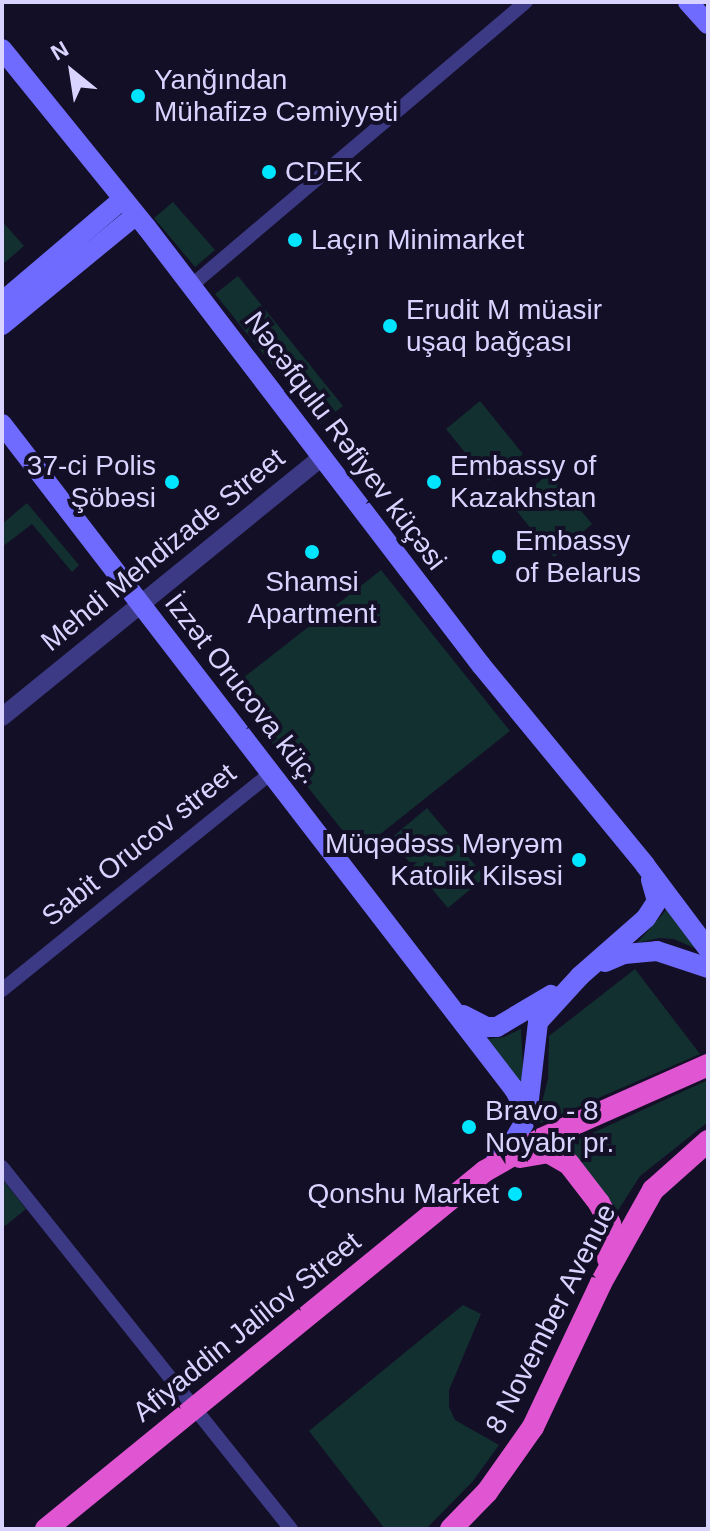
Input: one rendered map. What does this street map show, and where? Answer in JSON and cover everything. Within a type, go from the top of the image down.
[{"type":"highway","points":[[485,1171],[541,1139],[708,1065]]},
{"type":"highway","name":"8 November Avenue","points":[[451,1529],[487,1492],[533,1427],[601,1283],[653,1190],[708,1141]]},
{"type":"highway","points":[[485,1171],[541,1152],[560,1157],[569,1164],[599,1203],[610,1224],[612,1238],[601,1283]]},
{"type":"highway","name":"Afiyaddin Jalilov Street","points":[[46,1529],[485,1171]]},
{"type":"main road","points":[[688,2],[708,24]]},
{"type":"main road","name":"Nəcəfqulu Rəfiyev küçəsi","points":[[2,49],[192,285],[499,688],[645,865],[708,949]]},
{"type":"main road","points":[[2,302],[130,207]]},
{"type":"main road","points":[[2,325],[130,207]]},
{"type":"main road","name":"İzzət Orucova küç.","points":[[3,428],[435,983],[514,1089],[526,1120]]},
{"type":"main road","points":[[485,1171],[510,1147],[526,1120],[538,1022],[580,976],[653,909],[656,891],[645,865]]},
{"type":"main road","points":[[455,1010],[487,1027],[507,1024],[580,976],[616,957],[641,950],[673,954],[708,968]]},
{"type":"street","points":[[192,285],[526,2]]},
{"type":"street","name":"Mehdi Mehdizade Street","points":[[2,717],[322,457]]},
{"type":"street","name":"Sabit Orucov street","points":[[2,990],[272,772]]},
{"type":"street","points":[[2,1167],[291,1529]]},
{"type":"green space","points":[[173,202],[215,250],[195,267],[154,218]]},
{"type":"green space","points":[[2,221],[24,246],[2,265]]},
{"type":"green space","points":[[238,276],[343,406],[320,424],[215,294]]},
{"type":"green space","points":[[480,401],[523,454],[488,481],[446,429]]},
{"type":"green space","points":[[550,473],[592,524],[554,557],[511,504]]},
{"type":"green space","points":[[27,503],[79,565],[72,572],[32,524],[2,547],[2,524]]},
{"type":"green space","points":[[381,570],[510,731],[359,851],[229,689]]},
{"type":"green space","points":[[427,808],[485,877],[448,908],[390,839]]},
{"type":"green space","points":[[667,909],[699,950],[674,939],[659,938],[637,943]]},
{"type":"green space","points":[[635,969],[700,1054],[536,1125],[548,1079],[549,1036]]},
{"type":"green space","points":[[521,1029],[524,1087],[487,1039],[504,1037]]},
{"type":"green space","points":[[708,1080],[708,1122],[640,1176],[617,1212],[564,1146]]},
{"type":"green space","points":[[2,1179],[26,1209],[5,1226],[2,1223]]},
{"type":"green space","points":[[463,1305],[481,1314],[449,1390],[449,1407],[455,1420],[499,1445],[473,1481],[426,1529],[385,1529],[309,1431]]},
{"type":"place","name":"Yanğından Mühafizə Cəmiyyəti","points":[[138,96]]},
{"type":"place","name":"CDEK","points":[[269,172]]},
{"type":"place","name":"Laçın Minimarket","points":[[295,240]]},
{"type":"place","name":"Erudit M müasir uşaq bağçası","points":[[390,326]]},
{"type":"place","name":"37-ci Polis Şöbəsi","points":[[172,482]]},
{"type":"place","name":"Embassy of Kazakhstan","points":[[434,482]]},
{"type":"place","name":"Shamsi Apartment","points":[[312,552]]},
{"type":"place","name":"Embassy of Belarus","points":[[499,557]]},
{"type":"place","name":"Müqədəss Məryəm Katolik Kilsəsi","points":[[579,860]]},
{"type":"place","name":"Bravo - 8 Noyabr pr.","points":[[469,1127]]},
{"type":"place","name":"Qonshu Market","points":[[515,1194]]}]
